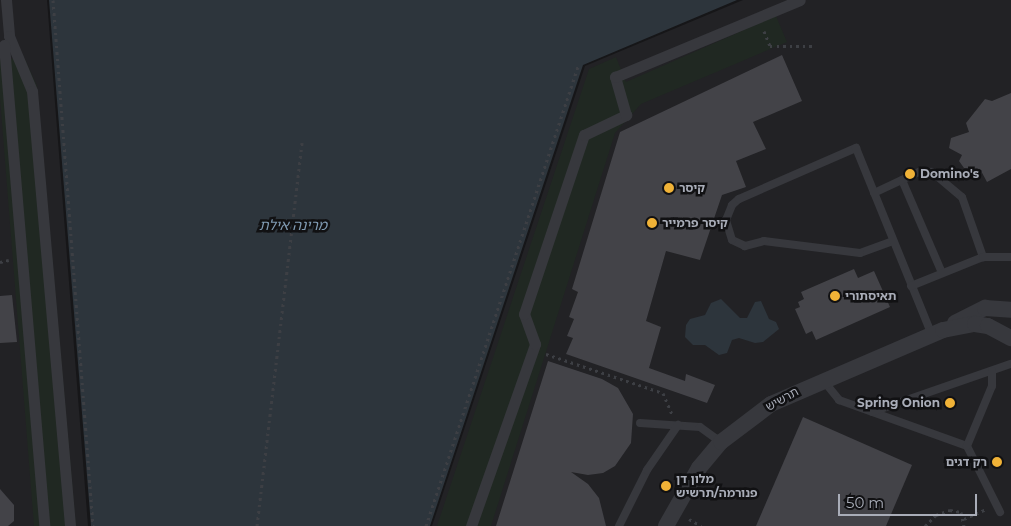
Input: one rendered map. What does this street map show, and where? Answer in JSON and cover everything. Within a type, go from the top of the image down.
[{"type":"street","points":[[6,0],[5,45],[44,526]]},
{"type":"street","points":[[471,526],[535,344],[524,314],[584,135],[626,115],[615,77],[800,0]]},
{"type":"street","points":[[5,45],[32,91],[70,526]]},
{"type":"street","name":"תרשיש","points":[[666,526],[682,492],[722,442],[771,404],[822,380],[938,332],[985,308],[1011,310]]},
{"type":"street","name":"תרשיש","points":[[938,332],[975,324],[988,326],[1011,338]]},
{"type":"lane","points":[[894,241],[860,253],[764,241],[745,246],[732,240],[726,227],[728,212],[739,199],[856,148],[894,241],[911,286],[938,332]]},
{"type":"lane","points":[[874,193],[921,171],[932,172],[962,197],[983,257]]},
{"type":"lane","points":[[902,180],[942,273]]},
{"type":"lane","points":[[911,286],[983,257],[1011,257]]},
{"type":"lane","points":[[872,412],[1011,364]]},
{"type":"lane","points":[[967,446],[992,386],[992,371]]},
{"type":"lane","points":[[822,380],[839,400],[967,446],[998,508]]},
{"type":"lane","points":[[640,423],[700,427],[722,442]]},
{"type":"lane","points":[[619,526],[647,470],[678,425]]},
{"type":"path","points":[[53,0],[93,526]]},
{"type":"path","points":[[758,17],[770,46],[815,46]]},
{"type":"path","points":[[426,526],[578,66]]},
{"type":"path","points":[[257,526],[302,143]]},
{"type":"path","points":[[533,350],[663,393],[678,425]]},
{"type":"path","points":[[964,519],[998,508]]},
{"type":"path","points":[[925,526],[936,515],[950,510],[961,512],[964,526]]},
{"type":"shaded area","points":[[0,0],[47,0],[88,526],[0,526]]},
{"type":"shaded area","points":[[743,0],[1011,0],[1011,526],[432,526],[585,66]]},
{"type":"shaded area","points":[[776,16],[787,42],[641,104],[615,133],[491,526],[437,526],[589,69],[616,57],[626,82]]},
{"type":"shaded area","points":[[0,59],[25,59],[37,86],[76,526],[34,526],[0,98]]},
{"type":"water","name":"מרינה אילת","points":[[49,0],[737,0],[583,65],[430,526],[91,526]]},
{"type":"water","points":[[721,299],[740,318],[747,318],[755,302],[761,301],[769,319],[776,322],[779,329],[763,342],[755,343],[739,338],[732,340],[727,353],[719,355],[705,345],[693,345],[685,337],[686,325],[690,319],[705,315],[711,303]]},
{"type":"building","name":"קיסר פרמייר","points":[[782,55],[802,101],[753,122],[766,149],[736,161],[746,187],[722,195],[700,260],[666,251],[646,321],[661,327],[649,368],[685,381],[686,374],[715,385],[707,403],[566,354],[573,338],[567,336],[574,319],[569,317],[578,292],[572,289],[620,132]]},
{"type":"building","points":[[1011,93],[1011,169],[987,182],[980,169],[964,168],[959,161],[962,155],[949,148],[951,138],[969,132],[966,123],[985,99],[992,101]]},
{"type":"building","points":[[854,269],[858,278],[874,271],[890,307],[816,340],[812,331],[806,334],[795,309],[800,307],[798,302],[804,299],[801,292]]},
{"type":"building","points":[[12,295],[17,342],[0,343],[0,296]]},
{"type":"building","points":[[548,361],[602,379],[618,388],[633,414],[631,443],[615,466],[603,473],[588,475],[571,472],[588,484],[599,498],[606,526],[496,526]]},
{"type":"building","points":[[803,417],[912,465],[886,526],[756,526]]},
{"type":"building","points":[[0,489],[14,505],[14,521],[8,526],[0,526]]},
{"type":"place","name":"Domino's","points":[[910,174]]},
{"type":"place","name":"קיסר","points":[[669,188]]},
{"type":"place","name":"קיסר פרמייר","points":[[652,223]]},
{"type":"place","name":"תאיסתורי","points":[[835,296]]},
{"type":"place","name":"Spring Onion","points":[[950,403]]},
{"type":"place","name":"רק דגים","points":[[997,462]]},
{"type":"place","name":"מלון דן פנורמה/תרשיש","points":[[666,486]]}]
